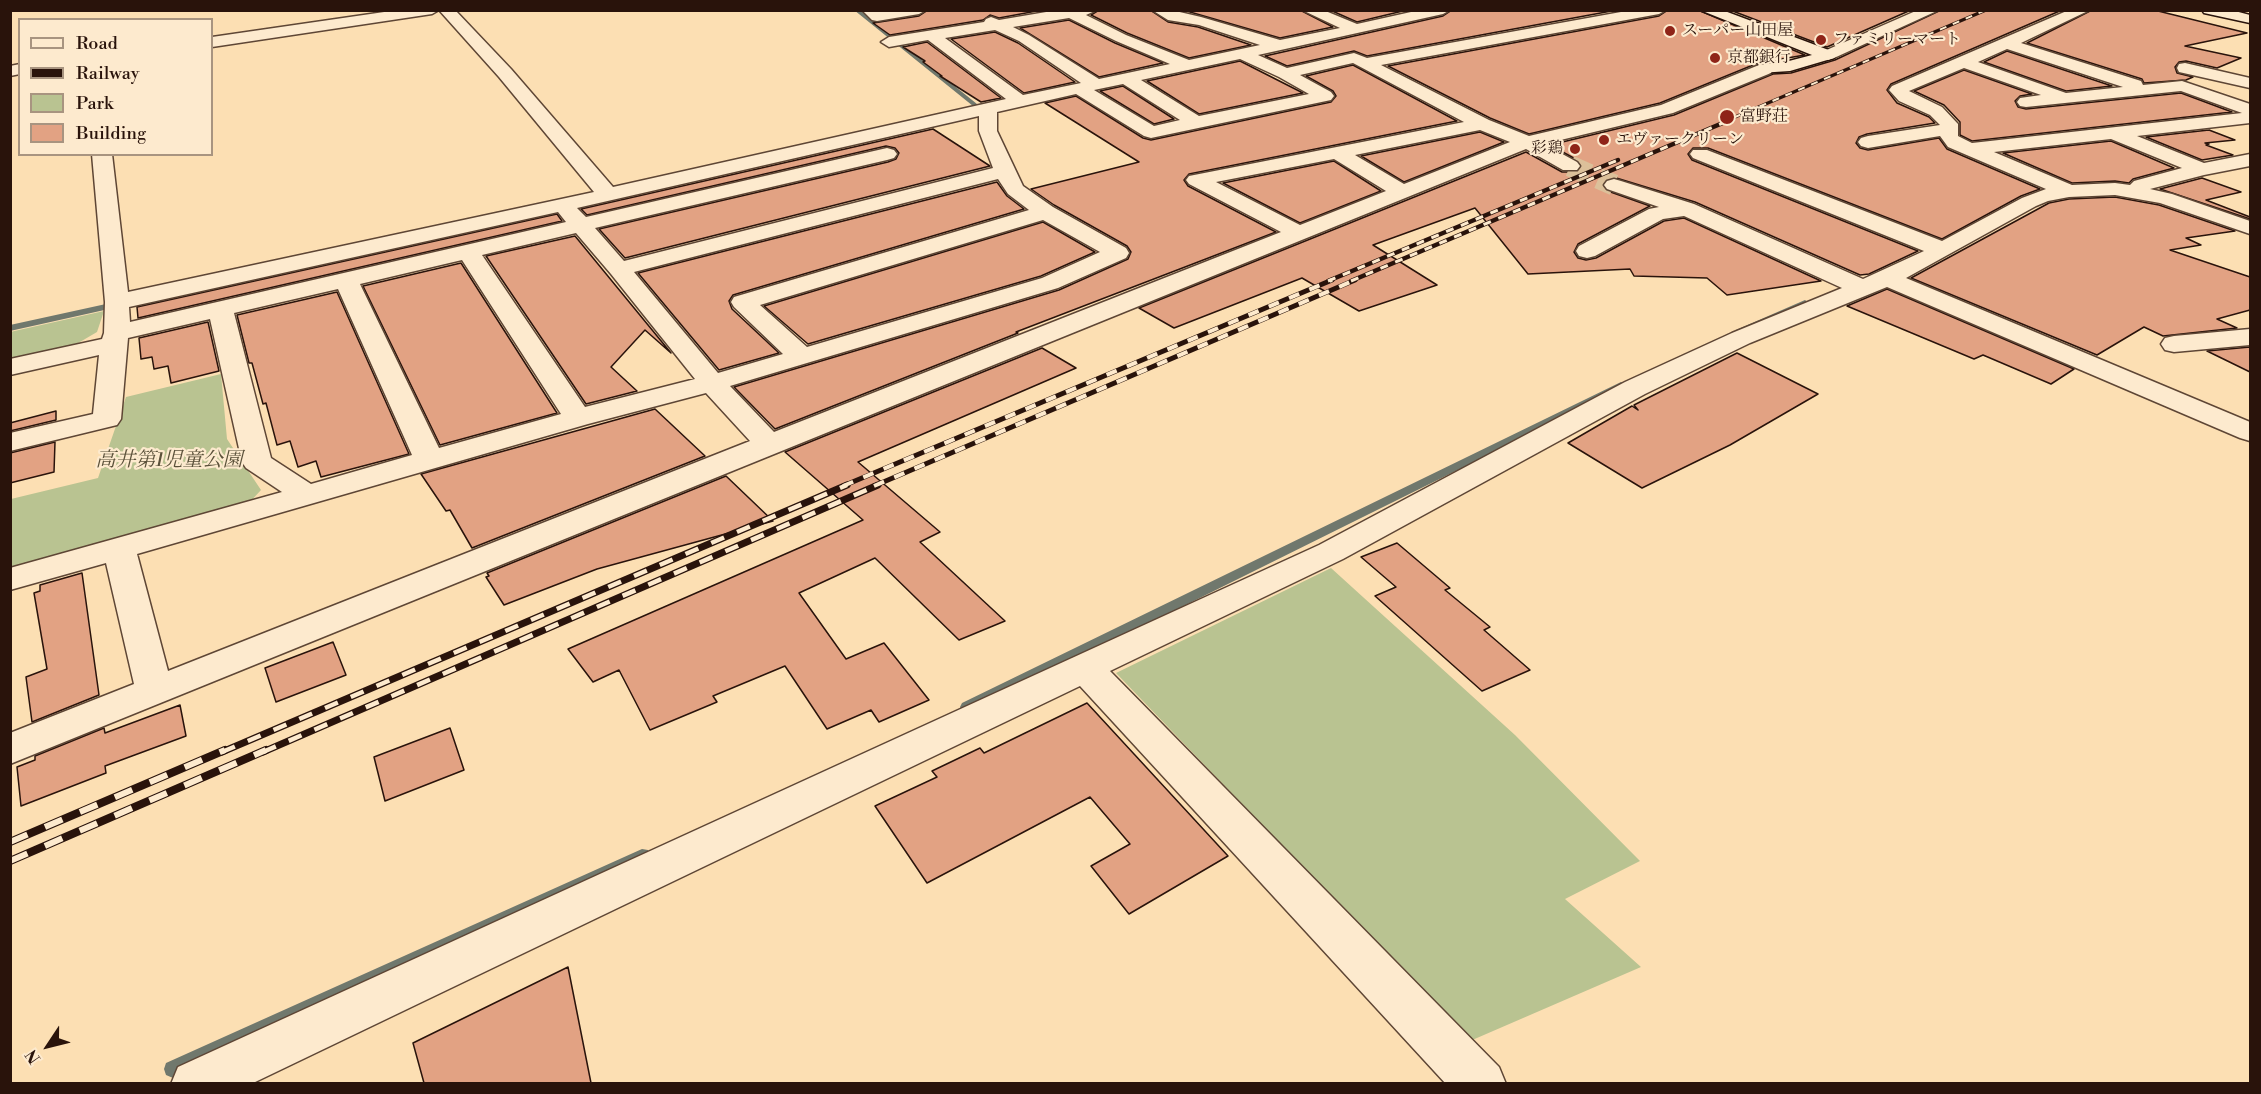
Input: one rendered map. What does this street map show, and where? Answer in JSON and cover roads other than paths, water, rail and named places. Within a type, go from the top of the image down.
[{"type":"street","points":[[446,10],[505,73],[607,194]]},
{"type":"street","points":[[869,10],[877,17],[919,10]]},
{"type":"street","points":[[968,10],[1023,38],[1151,132],[1325,96],[1285,73],[1247,56]]},
{"type":"street","points":[[892,41],[1090,10]]},
{"type":"street","points":[[1159,10],[1173,17],[1200,21],[1278,45]]},
{"type":"street","points":[[1309,10],[1357,28]]},
{"type":"street","points":[[1285,73],[1659,10]]},
{"type":"street","points":[[1707,10],[1828,55]]},
{"type":"street","points":[[10,749],[1527,142],[1667,109],[1765,69],[1790,66],[1828,55],[1932,10]]},
{"type":"street","points":[[2069,191],[1955,143],[1949,137],[1949,124],[1936,111],[1905,97],[1898,90],[1966,63],[2083,10]]},
{"type":"street","points":[[213,42],[427,11]]},
{"type":"street","points":[[965,136],[988,119],[1020,101],[1188,64],[1247,56],[1278,45],[1319,40],[1357,28],[1442,11]]},
{"type":"street","points":[[2221,11],[2250,19]]},
{"type":"street","points":[[1068,12],[1121,38],[1188,64]]},
{"type":"street","points":[[931,35],[1020,101]]},
{"type":"street","points":[[1319,40],[1482,124],[1527,142],[1570,166]]},
{"type":"street","points":[[2009,44],[2149,89]]},
{"type":"street","points":[[1966,63],[2065,98]]},
{"type":"street","points":[[2168,65],[2250,83]]},
{"type":"street","points":[[1126,78],[1197,123]]},
{"type":"street","points":[[2026,102],[2182,86],[2250,110]]},
{"type":"street","points":[[1971,149],[2250,118]]},
{"type":"street","points":[[117,302],[607,194],[988,119]]},
{"type":"street","points":[[10,579],[306,494],[802,357],[1050,284],[1118,253],[1045,212],[1015,190],[1004,171],[988,119]]},
{"type":"street","points":[[1300,233],[1196,180],[1482,124]]},
{"type":"street","points":[[1868,142],[1949,129]]},
{"type":"street","points":[[2113,134],[2202,169]]},
{"type":"street","points":[[10,367],[220,308],[907,150]]},
{"type":"street","points":[[1336,152],[1403,192]]},
{"type":"street","points":[[1700,154],[1943,250]]},
{"type":"street","points":[[10,442],[107,419],[117,302],[102,156]]},
{"type":"street","points":[[2135,192],[2141,185],[2202,169],[2250,160]]},
{"type":"street","points":[[619,269],[1004,171]]},
{"type":"street","points":[[1614,185],[1686,209],[2250,432]]},
{"type":"street","points":[[196,1083],[1332,552],[1635,388],[1741,338],[1875,283],[1943,250],[2042,196],[2091,189],[2135,192],[2195,206],[2250,228]]},
{"type":"street","points":[[563,205],[619,269],[711,383],[769,444]]},
{"type":"street","points":[[1587,250],[1657,214],[1686,209]]},
{"type":"street","points":[[802,357],[743,302],[1045,212]]},
{"type":"street","points":[[468,252],[578,418]]},
{"type":"street","points":[[346,280],[430,461]]},
{"type":"street","points":[[220,308],[257,462],[306,494]]},
{"type":"street","points":[[2174,344],[2250,337]]},
{"type":"street","points":[[119,548],[155,692]]},
{"type":"street","points":[[1085,668],[1481,1083]]},
{"type":"waterway","points":[[856,10],[975,105]]},
{"type":"waterway","points":[[1741,330],[1805,303]]},
{"type":"waterway","points":[[10,328],[106,307]]},
{"type":"waterway","points":[[967,707],[1621,385]]},
{"type":"waterway","points":[[173,1069],[642,855]]},
{"type":"tunnel","points":[[1570,166],[1614,185]]},
{"type":"railway","points":[[1721,123],[1986,10]]},
{"type":"railway","points":[[1351,281],[1725,122]]},
{"type":"railway","points":[[1328,281],[1618,160]]},
{"type":"railway","points":[[843,486],[1332,280]]},
{"type":"railway","points":[[874,486],[1355,280]]},
{"type":"railway","points":[[222,752],[847,485]]},
{"type":"railway","points":[[263,752],[878,485]]},
{"type":"railway","points":[[10,842],[225,750]]},
{"type":"railway","points":[[10,861],[266,750]]},
{"type":"place","name":"スーパー山田屋","points":[[1670,31]]},
{"type":"place","name":"ファミリーマート","points":[[1821,40]]},
{"type":"place","name":"京都銀行","points":[[1715,58]]},
{"type":"place","name":"富野荘","points":[[1727,117]]},
{"type":"place","name":"エヴァークリーン","points":[[1604,140]]},
{"type":"place","name":"彩鶏","points":[[1575,149]]},
{"type":"park label","name":"高井第1児童公園","points":[[169,461]]}]
